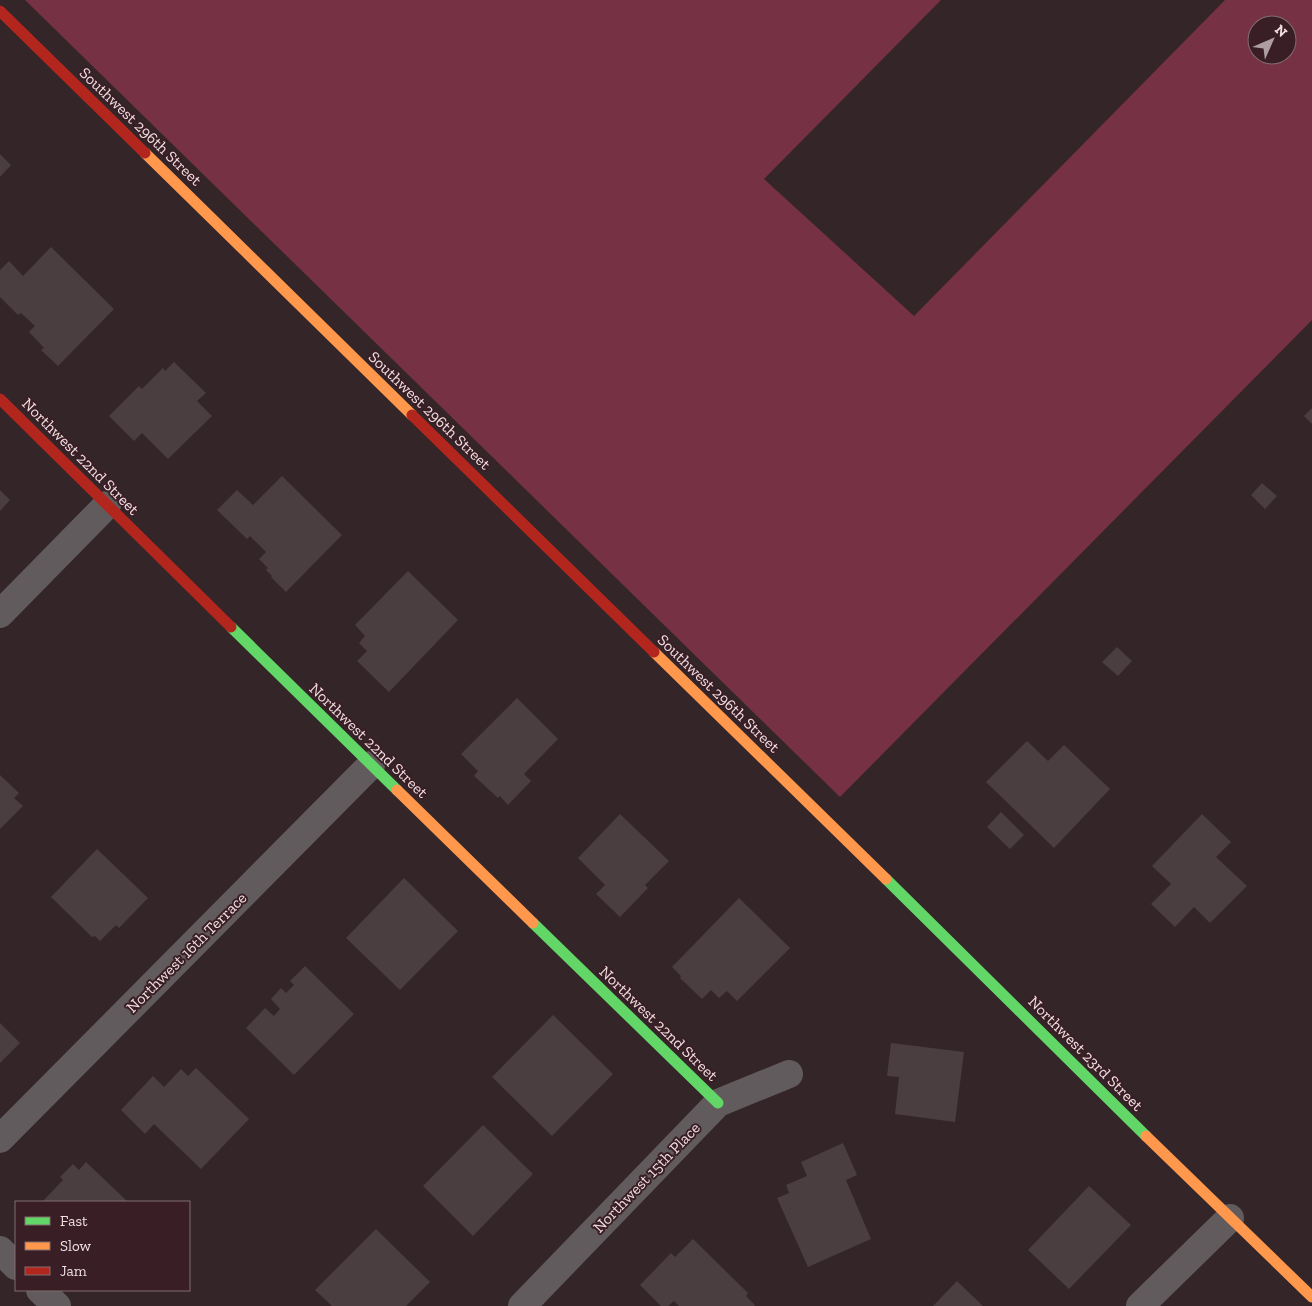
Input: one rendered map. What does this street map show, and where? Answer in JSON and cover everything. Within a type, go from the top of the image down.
[{"type":"street","name":"Southwest 296th Street","points":[[0,11],[838,832]]},
{"type":"street","name":"Northwest 22nd Street","points":[[0,399],[371,765],[718,1103]]},
{"type":"street","points":[[0,614],[107,505]]},
{"type":"street","name":"Northwest 16th Terrace","points":[[0,1140],[371,765]]},
{"type":"street","name":"Northwest 23rd Street","points":[[838,832],[1312,1297]]},
{"type":"street","name":"Northwest 15th Place","points":[[522,1306],[718,1103],[789,1074]]},
{"type":"street","points":[[1140,1306],[1230,1218]]},
{"type":"street","points":[[0,1250],[15,1265]]},
{"type":"street","points":[[41,1291],[57,1306]]},
{"type":"shaded area","points":[[25,0],[941,0],[764,179],[914,316],[1225,0],[1312,0],[1312,320],[840,797]]},
{"type":"building","points":[[0,154],[11,165],[0,177]]},
{"type":"building","points":[[51,247],[114,309],[58,366],[41,350],[44,348],[29,332],[35,326],[21,313],[18,315],[0,297],[0,270],[9,261],[23,276]]},
{"type":"building","points":[[174,362],[206,393],[197,401],[212,416],[168,459],[142,433],[134,441],[109,416],[139,386],[142,389],[163,368],[165,371]]},
{"type":"building","points":[[1312,408],[1312,424],[1304,416]]},
{"type":"building","points":[[282,476],[342,535],[286,592],[271,577],[266,570],[268,568],[259,559],[266,552],[250,536],[247,539],[217,510],[237,490],[253,505]]},
{"type":"building","points":[[1262,483],[1277,496],[1265,509],[1251,495]]},
{"type":"building","points":[[0,490],[10,500],[0,511]]},
{"type":"building","points":[[408,571],[458,620],[389,692],[357,661],[367,651],[359,643],[365,636],[355,625]]},
{"type":"building","points":[[1117,647],[1132,661],[1118,676],[1102,662]]},
{"type":"building","points":[[517,698],[558,739],[524,774],[531,781],[508,805],[500,796],[498,798],[474,776],[478,771],[461,754]]},
{"type":"building","points":[[1027,741],[1048,761],[1064,745],[1110,789],[1054,848],[986,782]]},
{"type":"building","points":[[0,775],[19,793],[14,798],[23,806],[0,829]]},
{"type":"building","points":[[1001,812],[1024,835],[1010,849],[987,827]]},
{"type":"building","points":[[620,814],[669,861],[645,885],[648,888],[620,917],[596,894],[605,885],[578,858]]},
{"type":"building","points":[[1202,814],[1231,842],[1216,857],[1247,886],[1210,923],[1194,907],[1175,927],[1151,904],[1171,884],[1152,866]]},
{"type":"building","points":[[97,849],[148,898],[119,928],[116,925],[100,941],[95,936],[92,937],[51,897]]},
{"type":"building","points":[[404,878],[458,931],[400,990],[346,938]]},
{"type":"building","points":[[739,898],[790,948],[737,1001],[727,991],[719,998],[711,990],[702,999],[680,978],[681,976],[672,967]]},
{"type":"building","points":[[305,966],[354,1014],[294,1075],[246,1028],[265,1008],[274,1016],[280,1009],[271,999],[281,988],[286,993],[294,985],[290,981]]},
{"type":"building","points":[[553,1015],[613,1074],[552,1136],[492,1077]]},
{"type":"building","points":[[0,1023],[20,1043],[0,1063]]},
{"type":"building","points":[[891,1043],[964,1052],[955,1122],[895,1114],[899,1077],[887,1076]]},
{"type":"building","points":[[196,1068],[249,1119],[201,1169],[154,1124],[145,1134],[121,1110],[153,1076],[164,1087],[181,1069],[188,1076]]},
{"type":"building","points":[[483,1125],[533,1174],[473,1236],[423,1186]]},
{"type":"building","points":[[843,1143],[857,1175],[846,1180],[871,1239],[808,1267],[777,1198],[789,1193],[786,1185],[807,1176],[801,1162]]},
{"type":"building","points":[[86,1162],[127,1201],[43,1201],[63,1180],[60,1177],[73,1164],[79,1170]]},
{"type":"building","points":[[1089,1186],[1131,1225],[1069,1289],[1028,1250]]},
{"type":"building","points":[[376,1229],[430,1282],[406,1306],[332,1306],[315,1290]]},
{"type":"building","points":[[693,1239],[748,1293],[746,1296],[754,1306],[679,1306],[674,1301],[668,1306],[661,1306],[640,1285],[671,1253],[675,1257]]},
{"type":"building","points":[[957,1281],[983,1306],[933,1306]]},
{"type":"traffic: fast","points":[[231,627],[397,790]]},
{"type":"traffic: fast","points":[[886,879],[1146,1136]]},
{"type":"traffic: fast","points":[[533,923],[718,1103]]},
{"type":"traffic: slow","points":[[145,153],[412,415]]},
{"type":"traffic: slow","points":[[654,652],[886,879]]},
{"type":"traffic: slow","points":[[397,790],[533,923]]},
{"type":"traffic: slow","points":[[1146,1136],[1312,1297]]},
{"type":"traffic: jam","points":[[0,11],[145,153]]},
{"type":"traffic: jam","points":[[0,399],[231,627]]},
{"type":"traffic: jam","points":[[412,415],[654,652]]}]
